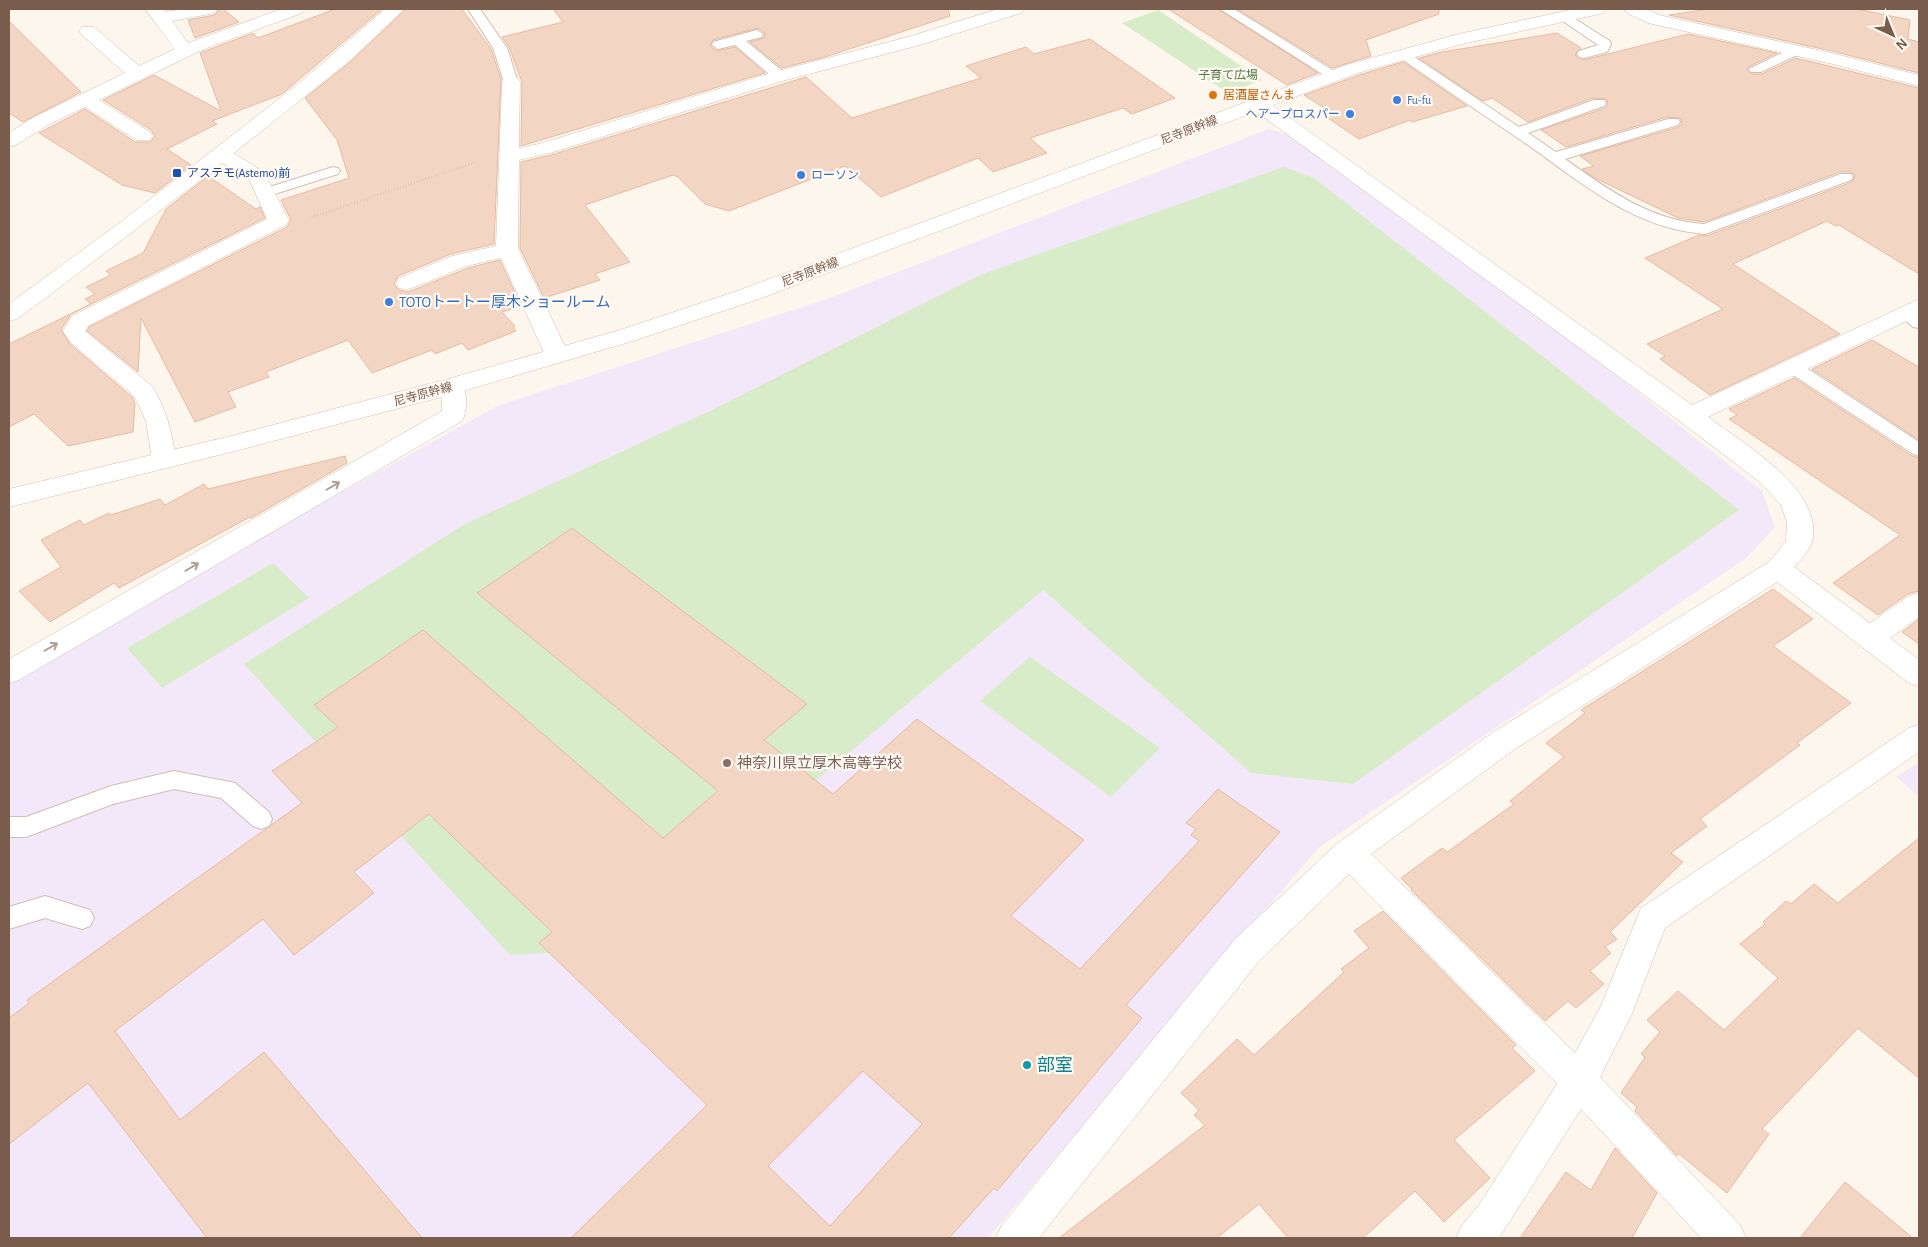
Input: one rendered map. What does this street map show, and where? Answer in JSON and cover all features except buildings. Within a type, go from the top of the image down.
[{"type":"street","points":[[157,14],[209,9]]},
{"type":"street","points":[[9,140],[41,121],[198,45],[296,9]]},
{"type":"street","points":[[9,314],[221,154],[347,53],[395,9]]},
{"type":"street","points":[[510,154],[543,149],[780,76],[914,41],[1015,9]]},
{"type":"street","name":"尼寺原幹線","points":[[9,498],[453,386],[628,335],[748,296],[1335,76],[1404,54],[1590,9]]},
{"type":"street","points":[[1633,9],[1654,19],[1794,50],[1919,81]]},
{"type":"street","points":[[157,14],[186,52]]},
{"type":"street","points":[[88,31],[138,75]]},
{"type":"street","points":[[511,82],[508,250],[556,355]]},
{"type":"street","points":[[86,99],[144,136]]},
{"type":"street","points":[[1015,1238],[1247,950],[1349,853],[1505,740],[1778,569],[1799,543],[1800,523],[1792,501],[1770,477],[1690,416],[1258,104]]},
{"type":"street","points":[[9,131],[41,121]]},
{"type":"street","points":[[164,460],[158,421],[144,392],[79,338],[74,331],[80,321],[279,221],[257,176],[221,154]]},
{"type":"street","points":[[407,283],[460,261],[508,250]]},
{"type":"street","points":[[1690,416],[1793,366],[1914,314]]},
{"type":"street","points":[[9,672],[454,415],[453,386]]},
{"type":"street","points":[[1778,569],[1919,675]]},
{"type":"street","points":[[1870,638],[1919,603]]},
{"type":"street","points":[[1476,1238],[1492,1218],[1579,1081],[1614,1016],[1652,918],[1919,736]]},
{"type":"street","points":[[1349,853],[1579,1081],[1727,1238]]},
{"type":"lane","points":[[474,9],[500,48],[511,82]]},
{"type":"lane","points":[[1228,9],[1335,76]]},
{"type":"lane","points":[[1564,16],[1605,44],[1602,49],[1584,54]]},
{"type":"lane","points":[[718,45],[757,34]]},
{"type":"lane","points":[[737,40],[780,76]]},
{"type":"lane","points":[[1602,49],[1615,57]]},
{"type":"lane","points":[[1756,69],[1794,50]]},
{"type":"lane","points":[[1404,54],[1604,192],[1644,214],[1688,230],[1705,229],[1846,177]]},
{"type":"lane","points":[[1518,132],[1599,103]]},
{"type":"lane","points":[[1584,109],[1602,120]]},
{"type":"lane","points":[[1555,157],[1673,122]]},
{"type":"lane","points":[[1653,128],[1666,136]]},
{"type":"lane","points":[[265,193],[333,171]]},
{"type":"lane","points":[[1793,366],[1919,450]]},
{"type":"lane","points":[[9,827],[26,827],[111,795],[174,780],[227,790],[261,819]]},
{"type":"lane","points":[[9,918],[46,907],[82,918]]},
{"type":"path","points":[[279,221],[295,223],[510,154]]},
{"type":"shaded area","name":"神奈川県立厚木高等学校","points":[[1269,129],[1304,139],[1509,290],[1762,491],[1775,527],[1746,558],[1318,848],[988,1238],[9,1238],[9,677],[497,406],[830,298]]},
{"type":"shaded area","points":[[1919,762],[1919,797],[1896,777]]},
{"type":"green space","name":"子育て広場","points":[[1158,10],[1262,80],[1228,93],[1122,23]]},
{"type":"green space","points":[[1283,167],[1314,178],[1739,510],[1353,784],[1251,773],[1043,590],[615,949],[510,955],[244,664],[465,524],[714,409],[980,275]]},
{"type":"green space","points":[[273,563],[309,598],[162,688],[127,648]]},
{"type":"green space","points":[[1030,657],[1160,748],[1111,797],[980,701]]},
{"type":"place","name":"居酒屋さんま","points":[[1213,95]]},
{"type":"place","name":"Fu-fu","points":[[1397,100]]},
{"type":"place","name":"ヘアープロスパー","points":[[1350,114]]},
{"type":"place","name":"アステモ(Astemo)前","points":[[177,173]]},
{"type":"place","name":"ローソン","points":[[801,175]]},
{"type":"place","name":"TOTOトートー厚木ショールーム","points":[[389,302]]},
{"type":"place","name":"神奈川県立厚木高等学校","points":[[727,763]]},
{"type":"place","name":"部室","points":[[1027,1065]]}]
